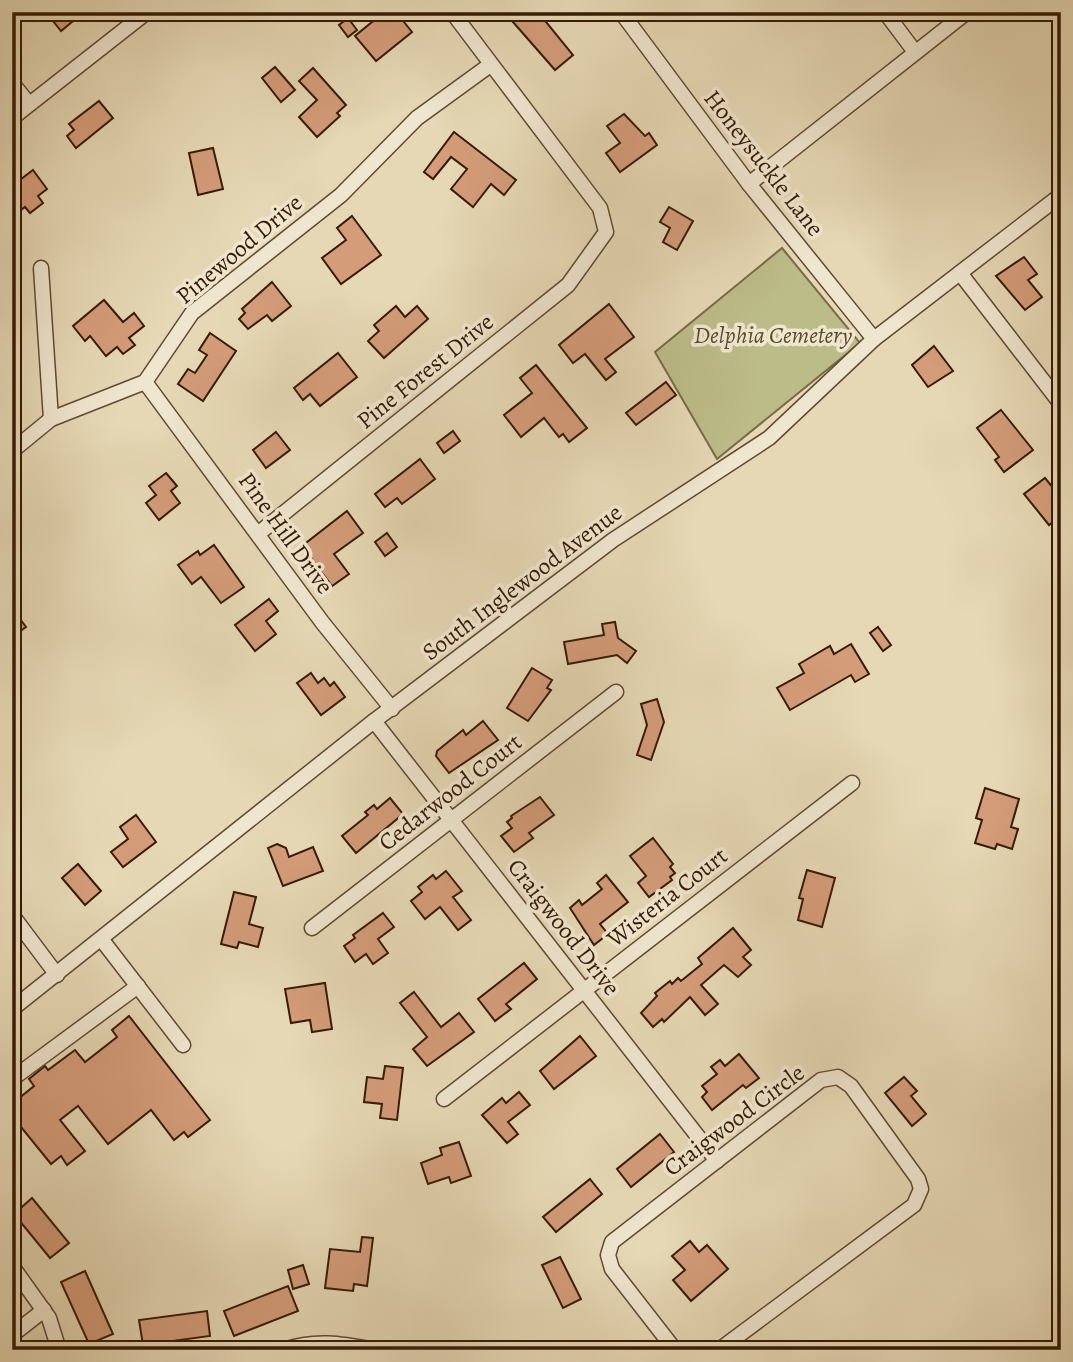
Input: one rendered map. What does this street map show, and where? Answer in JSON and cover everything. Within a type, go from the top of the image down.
[{"type":"street","points":[[12,118],[147,12]]},
{"type":"street","points":[[452,12],[490,65]]},
{"type":"street","name":"Honeysuckle Lane","points":[[621,12],[749,184],[874,339]]},
{"type":"street","points":[[885,12],[915,52]]},
{"type":"street","points":[[749,184],[967,12]]},
{"type":"street","name":"Pine Forest Drive","points":[[259,533],[568,285],[606,232],[600,208],[490,65]]},
{"type":"street","name":"Pinewood Drive","points":[[145,382],[192,313],[341,195],[417,118],[490,65]]},
{"type":"street","points":[[12,83],[29,104]]},
{"type":"street","name":"South Inglewood Avenue","points":[[12,1009],[374,721],[613,540],[769,438],[874,339],[1061,195]]},
{"type":"street","points":[[41,268],[51,419]]},
{"type":"street","points":[[960,273],[1061,404]]},
{"type":"street","points":[[12,451],[51,419],[145,382]]},
{"type":"street","name":"Pine Hill Drive","points":[[145,382],[259,533],[322,622],[392,709]]},
{"type":"street","name":"Cedarwood Court","points":[[312,928],[617,692]]},
{"type":"street","name":"Craigwood Drive","points":[[374,721],[717,1160]]},
{"type":"street","name":"Wisteria Court","points":[[444,1099],[852,783]]},
{"type":"street","points":[[12,915],[57,975]]},
{"type":"street","points":[[102,940],[183,1045]]},
{"type":"street","points":[[12,1080],[138,986]]},
{"type":"street","name":"Craigwood Circle","points":[[675,1350],[612,1269],[608,1255],[612,1242],[821,1080],[838,1077],[850,1086],[918,1179],[921,1189],[914,1205],[719,1350]]},
{"type":"street","points":[[12,1266],[44,1310],[59,1350]]},
{"type":"street","points":[[12,1335],[44,1310]]},
{"type":"street","points":[[284,1350],[306,1342],[330,1342],[375,1350]]},
{"type":"green space","name":"Delphia Cemetery","points":[[782,248],[860,343],[717,459],[655,352]]},
{"type":"building","points":[[46,12],[84,12],[61,31]]},
{"type":"building","points":[[374,12],[396,12],[412,32],[376,61],[355,36],[378,17]]},
{"type":"building","points":[[525,12],[538,12],[573,55],[555,70],[513,22]]},
{"type":"building","points":[[348,18],[357,30],[348,37],[339,25]]},
{"type":"building","points":[[275,67],[295,90],[281,102],[262,78]]},
{"type":"building","points":[[313,68],[346,105],[337,113],[340,116],[317,137],[299,117],[317,100],[299,81]]},
{"type":"building","points":[[99,101],[113,118],[76,148],[67,136],[74,130],[69,124]]},
{"type":"building","points":[[624,114],[645,136],[649,133],[657,145],[620,172],[606,153],[620,143],[607,126]]},
{"type":"building","points":[[454,132],[516,180],[504,195],[491,184],[473,207],[451,189],[467,169],[451,157],[433,179],[424,172]]},
{"type":"building","points":[[213,148],[223,189],[198,195],[189,153]]},
{"type":"building","points":[[33,170],[47,189],[38,196],[43,203],[30,213],[25,207],[12,217],[12,186]]},
{"type":"building","points":[[669,207],[693,221],[677,250],[663,242],[670,228],[660,222]]},
{"type":"building","points":[[352,216],[381,255],[341,284],[322,258],[346,240],[337,228]]},
{"type":"building","points":[[1024,257],[1037,274],[1028,280],[1042,297],[1025,310],[996,276]]},
{"type":"building","points":[[272,282],[291,306],[272,321],[267,315],[248,329],[239,319],[245,313],[242,309]]},
{"type":"building","points":[[104,300],[123,322],[134,313],[144,326],[129,338],[135,345],[123,354],[117,347],[106,356],[90,336],[85,341],[73,326]]},
{"type":"building","points":[[609,304],[634,337],[605,359],[616,372],[606,380],[585,354],[573,363],[559,345]]},
{"type":"building","points":[[396,306],[405,317],[417,306],[428,319],[384,358],[368,341],[379,331],[374,325]]},
{"type":"building","points":[[210,333],[236,351],[203,401],[178,384],[188,369],[195,373],[207,355],[199,350]]},
{"type":"building","points":[[934,346],[953,371],[928,387],[912,365]]},
{"type":"building","points":[[338,353],[357,377],[320,406],[310,394],[303,400],[294,388]]},
{"type":"building","points":[[536,365],[587,428],[569,442],[563,434],[559,437],[544,418],[521,437],[504,415],[532,393],[520,378]]},
{"type":"building","points":[[666,382],[676,395],[636,425],[626,413]]},
{"type":"building","points":[[1001,410],[1033,450],[1004,472],[995,460],[999,457],[977,428]]},
{"type":"building","points":[[453,431],[460,441],[444,453],[437,443]]},
{"type":"building","points":[[276,432],[290,450],[266,468],[253,450]]},
{"type":"building","points":[[420,459],[435,479],[402,504],[397,498],[385,507],[375,494]]},
{"type":"building","points":[[166,473],[177,486],[171,491],[180,503],[159,520],[146,503],[156,495],[149,486]]},
{"type":"building","points":[[1045,478],[1060,496],[1056,499],[1061,506],[1061,516],[1049,525],[1024,494]]},
{"type":"building","points":[[347,511],[363,533],[334,554],[349,574],[332,586],[302,546]]},
{"type":"building","points":[[387,533],[397,547],[385,556],[375,542]]},
{"type":"building","points":[[214,545],[244,587],[221,603],[201,577],[192,584],[178,565],[198,551],[200,555]]},
{"type":"building","points":[[269,599],[278,611],[266,621],[276,634],[255,651],[235,625]]},
{"type":"building","points":[[12,608],[26,627],[12,637]]},
{"type":"building","points":[[615,622],[618,638],[636,651],[627,663],[617,655],[568,664],[564,642],[604,635],[602,624]]},
{"type":"building","points":[[878,627],[891,645],[883,651],[870,633]]},
{"type":"building","points":[[851,644],[869,674],[855,682],[851,675],[790,710],[777,688],[804,673],[799,664],[830,646],[834,654]]},
{"type":"building","points":[[532,668],[552,680],[547,688],[551,690],[528,721],[507,708]]},
{"type":"building","points":[[311,673],[318,683],[324,678],[330,686],[334,682],[345,697],[321,715],[297,683]]},
{"type":"building","points":[[657,699],[664,722],[651,760],[637,755],[647,725],[641,704]]},
{"type":"building","points":[[483,721],[498,740],[449,773],[436,756],[437,751],[463,730],[466,735]]},
{"type":"building","points":[[985,788],[1019,799],[1011,827],[1018,829],[1012,849],[997,844],[995,849],[975,843],[982,820],[976,818]]},
{"type":"building","points":[[540,797],[554,815],[529,833],[533,838],[514,852],[501,836],[512,828],[507,822],[511,816]]},
{"type":"building","points":[[390,798],[403,814],[356,853],[342,836],[368,815],[365,812],[374,805],[377,809]]},
{"type":"building","points":[[136,815],[156,842],[123,867],[111,852],[128,839],[120,827]]},
{"type":"building","points":[[653,838],[673,864],[670,867],[675,873],[670,877],[672,880],[649,897],[638,883],[646,876],[630,856]]},
{"type":"building","points":[[277,844],[286,848],[289,857],[313,847],[323,871],[283,886],[268,848]]},
{"type":"building","points":[[78,864],[101,891],[85,905],[62,878]]},
{"type":"building","points":[[807,870],[835,878],[822,927],[798,920],[803,899],[799,898]]},
{"type":"building","points":[[446,871],[462,891],[453,897],[471,920],[458,930],[440,907],[425,919],[411,901],[422,892],[418,887],[433,875],[436,879]]},
{"type":"building","points":[[606,875],[628,902],[600,924],[608,934],[594,945],[570,908],[579,900],[582,905],[602,889],[597,883]]},
{"type":"building","points":[[234,892],[256,897],[249,924],[263,928],[258,947],[239,942],[237,948],[221,944]]},
{"type":"building","points":[[383,913],[394,927],[378,939],[388,953],[373,964],[366,954],[355,962],[344,946],[355,938],[353,935]]},
{"type":"building","points":[[733,928],[751,950],[743,957],[751,965],[738,977],[724,965],[701,985],[718,1004],[705,1015],[690,997],[664,1022],[662,1019],[653,1027],[641,1013],[657,996],[655,993],[670,981],[672,984],[678,978],[681,981],[702,964],[698,958]]},
{"type":"building","points":[[524,963],[537,979],[506,1004],[511,1009],[495,1021],[478,999]]},
{"type":"building","points":[[325,983],[332,1029],[312,1032],[310,1020],[291,1023],[285,989]]},
{"type":"building","points":[[414,992],[441,1027],[459,1013],[474,1032],[427,1066],[413,1049],[427,1037],[400,1003]]},
{"type":"building","points":[[129,1016],[210,1120],[188,1137],[184,1132],[174,1140],[151,1110],[108,1144],[78,1106],[60,1120],[85,1151],[67,1165],[61,1156],[51,1164],[12,1116],[12,1104],[34,1086],[29,1079],[45,1066],[48,1070],[75,1050],[85,1062],[117,1037],[112,1030]]},
{"type":"building","points":[[580,1036],[596,1056],[554,1089],[540,1071]]},
{"type":"building","points":[[739,1054],[759,1078],[746,1088],[743,1085],[712,1110],[702,1097],[707,1092],[702,1086],[717,1074],[711,1067],[720,1060],[725,1066]]},
{"type":"building","points":[[385,1066],[403,1068],[397,1120],[380,1118],[382,1104],[364,1102],[367,1077],[383,1079]]},
{"type":"building","points":[[904,1077],[917,1091],[911,1096],[926,1114],[912,1126],[885,1093]]},
{"type":"building","points":[[519,1092],[530,1105],[508,1122],[518,1134],[507,1143],[482,1115],[502,1098],[506,1103]]},
{"type":"building","points":[[660,1134],[674,1152],[631,1187],[617,1169]]},
{"type":"building","points":[[459,1142],[471,1176],[451,1183],[449,1177],[428,1184],[421,1163],[442,1155],[440,1148]]},
{"type":"building","points":[[590,1179],[602,1194],[556,1232],[543,1217]]},
{"type":"building","points":[[32,1198],[69,1243],[50,1258],[14,1214]]},
{"type":"building","points":[[362,1237],[373,1238],[367,1286],[354,1284],[353,1291],[325,1288],[330,1249],[360,1252]]},
{"type":"building","points":[[690,1241],[699,1252],[707,1245],[728,1269],[691,1301],[673,1280],[685,1270],[672,1256]]},
{"type":"building","points":[[560,1257],[581,1299],[563,1308],[542,1265]]},
{"type":"building","points":[[303,1265],[309,1284],[293,1289],[288,1270]]},
{"type":"building","points":[[85,1271],[113,1334],[89,1344],[61,1282]]},
{"type":"building","points":[[288,1286],[298,1311],[234,1336],[224,1311]]},
{"type":"building","points":[[207,1311],[210,1336],[143,1345],[139,1320]]}]
